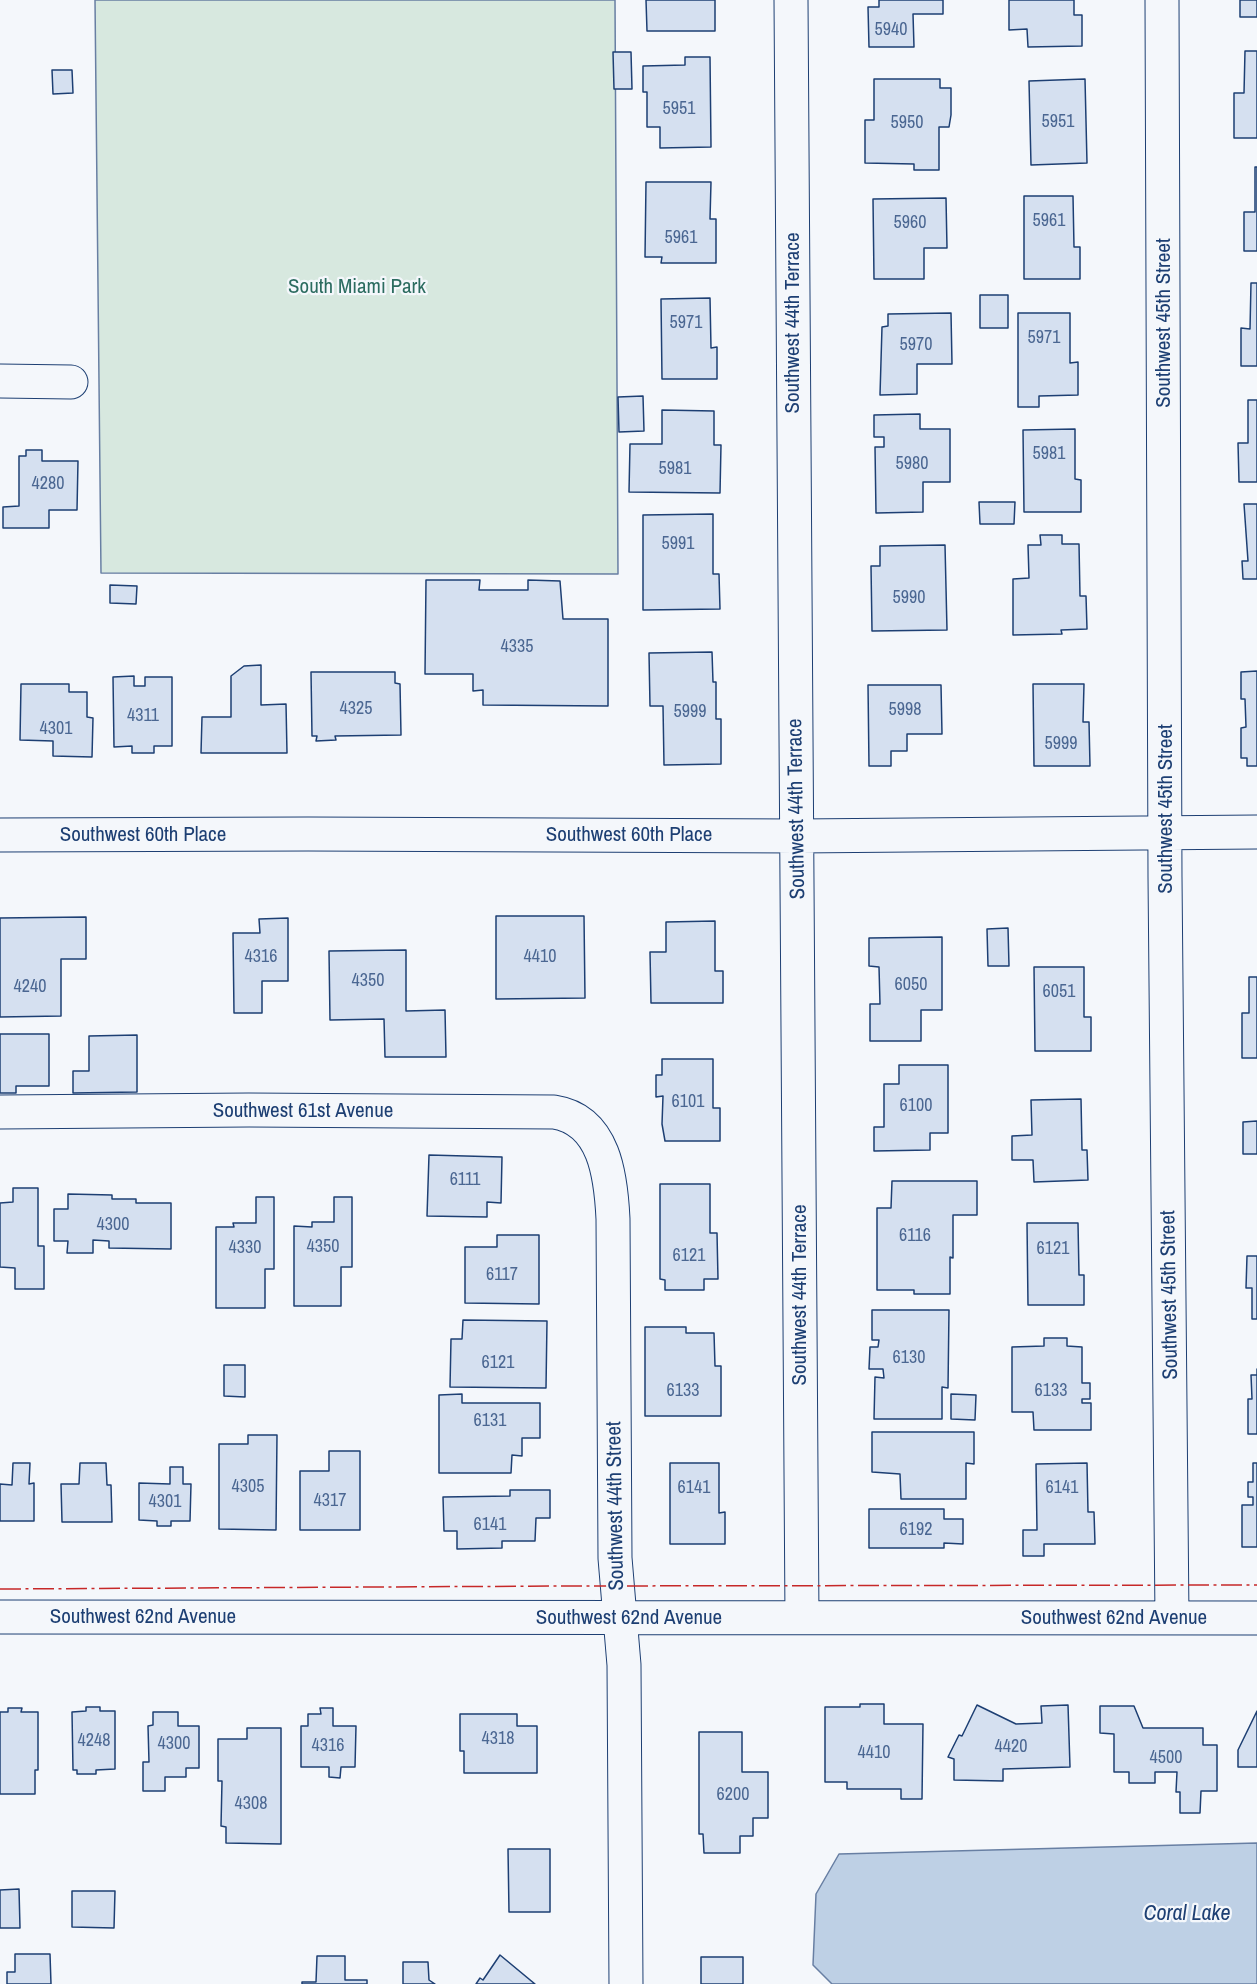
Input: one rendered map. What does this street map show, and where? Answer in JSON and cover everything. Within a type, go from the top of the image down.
[{"type":"street","name":"Southwest 44th Terrace","points":[[791,0],[802,1617]]},
{"type":"street","name":"Southwest 45th Street","points":[[1162,0],[1165,832],[1172,1618]]},
{"type":"street","points":[[0,381],[71,382]]},
{"type":"street","name":"Southwest 60th Place","points":[[0,835],[798,836],[1257,832]]},
{"type":"street","name":"Southwest 61st Avenue","points":[[0,1112],[249,1110],[554,1112],[567,1114],[577,1119],[595,1139]]},
{"type":"street","name":"Southwest 44th Street","points":[[595,1139],[607,1168],[612,1204],[615,1558],[624,1665],[626,1984]]},
{"type":"street","name":"Southwest 62nd Avenue","points":[[0,1617],[1257,1618]]},
{"type":"green space","name":"South Miami Park","points":[[95,0],[615,0],[618,574],[101,573]]},
{"type":"water","name":"Coral Lake","points":[[1257,1843],[1257,1984],[832,1984],[813,1965],[816,1894],[839,1854]]},
{"type":"building","points":[[646,0],[715,0],[715,31],[647,31]]},
{"type":"building","points":[[879,0],[943,0],[943,14],[913,14],[914,47],[869,47],[868,7],[879,7]]},
{"type":"building","points":[[1009,0],[1074,0],[1074,15],[1082,15],[1082,46],[1028,47],[1027,29],[1009,30]]},
{"type":"building","points":[[1240,0],[1257,0],[1257,17],[1240,17]]},
{"type":"building","points":[[1245,51],[1257,51],[1257,138],[1234,138],[1234,93],[1244,93]]},
{"type":"building","points":[[613,52],[631,52],[632,89],[614,89]]},
{"type":"building","points":[[685,57],[710,57],[711,147],[660,148],[660,127],[647,127],[647,92],[643,92],[643,66],[685,65]]},
{"type":"building","points":[[52,70],[72,70],[73,93],[53,94]]},
{"type":"building","points":[[874,79],[940,79],[940,88],[951,88],[949,127],[939,127],[939,170],[914,170],[914,164],[865,163],[865,120],[874,120]]},
{"type":"building","points":[[1085,79],[1087,163],[1031,165],[1029,81]]},
{"type":"building","points":[[1255,167],[1257,167],[1257,251],[1244,251],[1244,212],[1255,212]]},
{"type":"building","points":[[646,182],[711,182],[710,219],[716,219],[716,263],[661,263],[662,257],[645,257]]},
{"type":"building","points":[[1024,196],[1073,196],[1074,247],[1080,247],[1080,279],[1024,279]]},
{"type":"building","points":[[946,198],[947,248],[924,248],[924,279],[874,279],[873,199]]},
{"type":"building","points":[[1251,283],[1257,283],[1257,366],[1241,366],[1241,328],[1250,329]]},
{"type":"building","points":[[980,295],[1008,295],[1008,328],[980,328]]},
{"type":"building","points":[[710,298],[711,348],[717,347],[717,379],[662,379],[661,299]]},
{"type":"building","points":[[951,313],[952,364],[917,364],[917,394],[880,395],[882,327],[888,326],[888,314]]},
{"type":"building","points":[[1018,313],[1070,313],[1070,363],[1078,362],[1078,395],[1039,396],[1039,407],[1018,407]]},
{"type":"building","points":[[643,396],[644,431],[619,432],[618,397]]},
{"type":"building","points":[[1248,400],[1257,400],[1257,482],[1239,482],[1238,443],[1248,443]]},
{"type":"building","points":[[662,410],[714,411],[714,445],[721,445],[720,493],[629,492],[630,444],[662,444]]},
{"type":"building","points":[[920,414],[920,429],[950,429],[950,482],[923,482],[923,512],[876,513],[875,447],[884,447],[884,437],[874,437],[874,415]]},
{"type":"building","points":[[1075,429],[1075,479],[1081,480],[1081,512],[1024,512],[1023,430]]},
{"type":"building","points":[[26,450],[42,450],[42,461],[78,461],[77,510],[49,510],[49,528],[3,528],[3,507],[19,506],[19,456],[26,456]]},
{"type":"building","points":[[979,502],[1015,502],[1014,524],[980,524]]},
{"type":"building","points":[[1244,504],[1257,504],[1257,579],[1243,579],[1242,561],[1248,561]]},
{"type":"building","points":[[713,514],[713,574],[719,574],[720,609],[643,610],[643,515]]},
{"type":"building","points":[[1040,535],[1062,535],[1062,544],[1079,544],[1080,596],[1086,596],[1087,629],[1061,630],[1062,634],[1013,635],[1013,579],[1029,578],[1028,545],[1041,545]]},
{"type":"building","points":[[945,545],[947,630],[872,631],[871,566],[880,566],[880,546]]},
{"type":"building","points":[[426,580],[480,580],[479,590],[528,590],[528,580],[560,581],[563,619],[608,619],[608,706],[483,705],[483,690],[473,691],[473,674],[425,674]]},
{"type":"building","points":[[110,585],[137,586],[136,604],[110,603]]},
{"type":"building","points":[[712,652],[713,682],[716,682],[716,719],[721,719],[721,764],[664,765],[663,706],[650,706],[649,653]]},
{"type":"building","points":[[261,665],[261,705],[286,704],[287,753],[201,753],[202,717],[231,717],[231,676],[244,666]]},
{"type":"building","points":[[1257,671],[1257,766],[1247,766],[1247,758],[1241,758],[1241,728],[1246,727],[1245,699],[1241,699],[1241,672]]},
{"type":"building","points":[[311,672],[395,672],[395,683],[400,684],[401,735],[335,736],[336,740],[316,741],[317,736],[312,736]]},
{"type":"building","points":[[134,676],[134,686],[145,686],[145,677],[172,677],[172,746],[154,746],[154,753],[132,753],[132,746],[114,747],[113,677]]},
{"type":"building","points":[[21,684],[69,684],[69,692],[87,692],[87,717],[93,718],[92,757],[53,756],[53,741],[20,740]]},
{"type":"building","points":[[1033,684],[1084,684],[1083,722],[1089,722],[1090,766],[1034,766]]},
{"type":"building","points":[[868,685],[941,685],[942,734],[907,734],[907,751],[891,751],[891,766],[869,766]]},
{"type":"building","points":[[496,916],[584,916],[585,998],[496,999]]},
{"type":"building","points":[[86,917],[86,959],[61,959],[61,1016],[0,1017],[0,918]]},
{"type":"building","points":[[288,918],[288,981],[262,981],[262,1013],[234,1013],[233,933],[260,933],[259,919]]},
{"type":"building","points":[[715,921],[715,971],[723,971],[723,1003],[651,1003],[650,952],[666,952],[666,922]]},
{"type":"building","points":[[1008,928],[1009,966],[988,966],[987,929]]},
{"type":"building","points":[[942,937],[942,1010],[921,1010],[921,1041],[870,1041],[870,1004],[880,1004],[879,967],[869,966],[869,938]]},
{"type":"building","points":[[406,950],[406,1011],[445,1010],[446,1057],[385,1057],[384,1019],[330,1020],[329,951]]},
{"type":"building","points":[[1034,967],[1084,967],[1084,1017],[1091,1017],[1091,1051],[1035,1051]]},
{"type":"building","points":[[1249,977],[1257,977],[1257,1058],[1242,1058],[1242,1013],[1249,1013]]},
{"type":"building","points":[[0,1034],[49,1034],[49,1086],[16,1086],[16,1093],[0,1093]]},
{"type":"building","points":[[137,1035],[137,1092],[73,1093],[73,1071],[89,1071],[89,1036]]},
{"type":"building","points":[[662,1059],[713,1059],[713,1108],[720,1108],[720,1141],[665,1141],[662,1124],[663,1096],[656,1097],[656,1075],[662,1075]]},
{"type":"building","points":[[899,1065],[948,1065],[948,1133],[930,1133],[930,1150],[874,1151],[874,1127],[884,1127],[884,1084],[899,1084]]},
{"type":"building","points":[[1081,1099],[1082,1150],[1087,1150],[1088,1180],[1034,1182],[1033,1160],[1012,1160],[1012,1136],[1032,1135],[1031,1100]]},
{"type":"building","points":[[1257,1121],[1257,1154],[1243,1154],[1243,1122]]},
{"type":"building","points":[[429,1155],[502,1157],[501,1203],[487,1202],[487,1217],[427,1216]]},
{"type":"building","points":[[892,1181],[977,1181],[977,1215],[953,1215],[950,1294],[914,1294],[914,1290],[877,1290],[877,1208],[891,1208]]},
{"type":"building","points":[[660,1184],[710,1184],[710,1233],[717,1233],[718,1279],[704,1279],[704,1290],[665,1290],[665,1280],[660,1279]]},
{"type":"building","points":[[13,1188],[38,1188],[38,1246],[44,1246],[44,1289],[15,1289],[15,1268],[0,1267],[0,1203],[13,1202]]},
{"type":"building","points":[[68,1194],[112,1195],[112,1199],[136,1199],[136,1203],[171,1203],[171,1249],[109,1248],[109,1241],[93,1240],[93,1253],[67,1253],[68,1241],[54,1241],[54,1209],[68,1209]]},
{"type":"building","points":[[256,1197],[274,1197],[274,1269],[265,1269],[265,1308],[216,1308],[216,1227],[234,1227],[233,1223],[256,1223]]},
{"type":"building","points":[[334,1197],[352,1197],[352,1267],[341,1267],[341,1306],[294,1306],[294,1226],[312,1227],[312,1222],[334,1222]]},
{"type":"building","points":[[1027,1223],[1078,1223],[1079,1275],[1084,1275],[1084,1305],[1028,1305]]},
{"type":"building","points":[[497,1235],[539,1235],[539,1304],[465,1303],[465,1247],[497,1247]]},
{"type":"building","points":[[1247,1256],[1257,1256],[1257,1319],[1252,1319],[1252,1288],[1246,1288]]},
{"type":"building","points":[[872,1310],[949,1310],[948,1388],[942,1387],[942,1419],[874,1419],[875,1377],[884,1378],[883,1369],[869,1369],[870,1347],[878,1347],[879,1340],[872,1340]]},
{"type":"building","points":[[463,1320],[547,1321],[546,1388],[450,1387],[451,1339],[462,1339]]},
{"type":"building","points":[[645,1327],[686,1327],[686,1333],[714,1333],[715,1366],[721,1366],[721,1416],[645,1416]]},
{"type":"building","points":[[1044,1338],[1067,1338],[1067,1346],[1082,1347],[1082,1383],[1090,1383],[1090,1399],[1082,1399],[1082,1403],[1091,1403],[1091,1430],[1034,1430],[1033,1412],[1012,1412],[1012,1347],[1044,1346]]},
{"type":"building","points":[[224,1365],[245,1365],[245,1397],[224,1396]]},
{"type":"building","points":[[1251,1375],[1257,1375],[1257,1434],[1248,1434],[1248,1399],[1252,1399]]},
{"type":"building","points":[[462,1394],[462,1403],[540,1403],[540,1438],[522,1438],[522,1456],[512,1455],[511,1473],[439,1473],[439,1395]]},
{"type":"building","points":[[951,1394],[976,1395],[975,1420],[951,1419]]},
{"type":"building","points":[[872,1432],[974,1432],[974,1464],[966,1463],[966,1499],[901,1499],[900,1474],[872,1472]]},
{"type":"building","points":[[248,1435],[277,1435],[276,1530],[219,1529],[219,1444],[248,1444]]},
{"type":"building","points":[[329,1451],[360,1451],[360,1530],[300,1530],[300,1471],[329,1471]]},
{"type":"building","points":[[13,1463],[30,1463],[29,1484],[34,1483],[34,1521],[0,1521],[0,1484],[12,1485]]},
{"type":"building","points":[[80,1463],[106,1463],[107,1485],[111,1485],[112,1522],[62,1522],[61,1484],[79,1484]]},
{"type":"building","points":[[670,1463],[719,1463],[719,1513],[725,1512],[725,1544],[670,1544]]},
{"type":"building","points":[[1087,1463],[1088,1512],[1094,1512],[1095,1544],[1044,1544],[1044,1556],[1023,1556],[1023,1530],[1037,1530],[1036,1464]]},
{"type":"building","points":[[1253,1463],[1257,1463],[1257,1547],[1242,1547],[1242,1505],[1253,1505],[1253,1497],[1248,1497],[1248,1482],[1253,1482]]},
{"type":"building","points":[[170,1467],[183,1467],[183,1484],[191,1484],[190,1521],[171,1521],[171,1526],[157,1526],[157,1521],[139,1520],[139,1483],[170,1484]]},
{"type":"building","points":[[510,1490],[550,1490],[550,1518],[536,1518],[535,1541],[502,1541],[502,1548],[457,1549],[457,1531],[444,1531],[443,1497],[510,1496]]},
{"type":"building","points":[[869,1509],[944,1509],[944,1519],[963,1519],[963,1544],[944,1543],[944,1548],[869,1548]]},
{"type":"building","points":[[860,1704],[884,1704],[884,1724],[923,1724],[922,1799],[901,1799],[901,1789],[847,1789],[847,1782],[825,1782],[825,1707],[860,1707]]},
{"type":"building","points":[[977,1705],[1016,1724],[1042,1723],[1041,1706],[1068,1705],[1070,1767],[1003,1769],[1003,1781],[954,1780],[954,1759],[948,1757],[959,1735],[962,1736]]},
{"type":"building","points":[[1100,1706],[1134,1706],[1143,1728],[1203,1728],[1203,1745],[1217,1745],[1217,1791],[1201,1791],[1200,1813],[1180,1813],[1180,1792],[1176,1792],[1177,1772],[1155,1772],[1155,1783],[1129,1783],[1129,1772],[1114,1772],[1114,1734],[1100,1733]]},
{"type":"building","points":[[86,1707],[100,1707],[100,1711],[115,1711],[115,1769],[96,1770],[96,1774],[77,1774],[77,1770],[73,1770],[72,1712],[86,1711]]},
{"type":"building","points":[[8,1708],[22,1708],[21,1712],[38,1712],[38,1770],[35,1770],[35,1794],[0,1794],[0,1712],[8,1712]]},
{"type":"building","points":[[320,1708],[333,1708],[333,1726],[356,1726],[355,1767],[341,1767],[340,1778],[329,1777],[329,1767],[301,1767],[301,1726],[308,1726],[308,1714],[321,1714]]},
{"type":"building","points":[[1257,1711],[1257,1767],[1238,1767],[1238,1750]]},
{"type":"building","points":[[153,1712],[178,1712],[178,1726],[199,1726],[199,1768],[186,1768],[186,1777],[165,1777],[165,1791],[143,1791],[143,1762],[149,1762],[148,1726],[153,1725]]},
{"type":"building","points":[[460,1714],[517,1714],[517,1726],[537,1726],[537,1773],[464,1773],[464,1751],[460,1751]]},
{"type":"building","points":[[247,1728],[281,1728],[281,1844],[226,1843],[226,1827],[221,1826],[222,1781],[218,1781],[218,1739],[247,1739]]},
{"type":"building","points":[[699,1732],[742,1732],[742,1772],[768,1772],[768,1818],[753,1818],[753,1836],[740,1836],[740,1853],[704,1853],[703,1834],[699,1834]]},
{"type":"building","points":[[508,1849],[550,1849],[550,1912],[509,1912]]},
{"type":"building","points":[[19,1889],[20,1928],[0,1928],[0,1890]]},
{"type":"building","points":[[72,1891],[115,1891],[114,1928],[72,1927]]},
{"type":"building","points":[[15,1954],[50,1954],[51,1984],[7,1984],[7,1972],[15,1972]]},
{"type":"building","points":[[500,1955],[535,1984],[476,1984],[480,1978],[483,1980]]},
{"type":"building","points":[[317,1956],[345,1956],[345,1980],[367,1980],[367,1984],[302,1984],[302,1982],[316,1982]]},
{"type":"building","points":[[701,1957],[743,1957],[743,1984],[701,1984]]},
{"type":"building","points":[[403,1962],[428,1962],[429,1980],[435,1984],[403,1984]]},
{"type":"power","points":[[0,1589],[1257,1585]]}]
